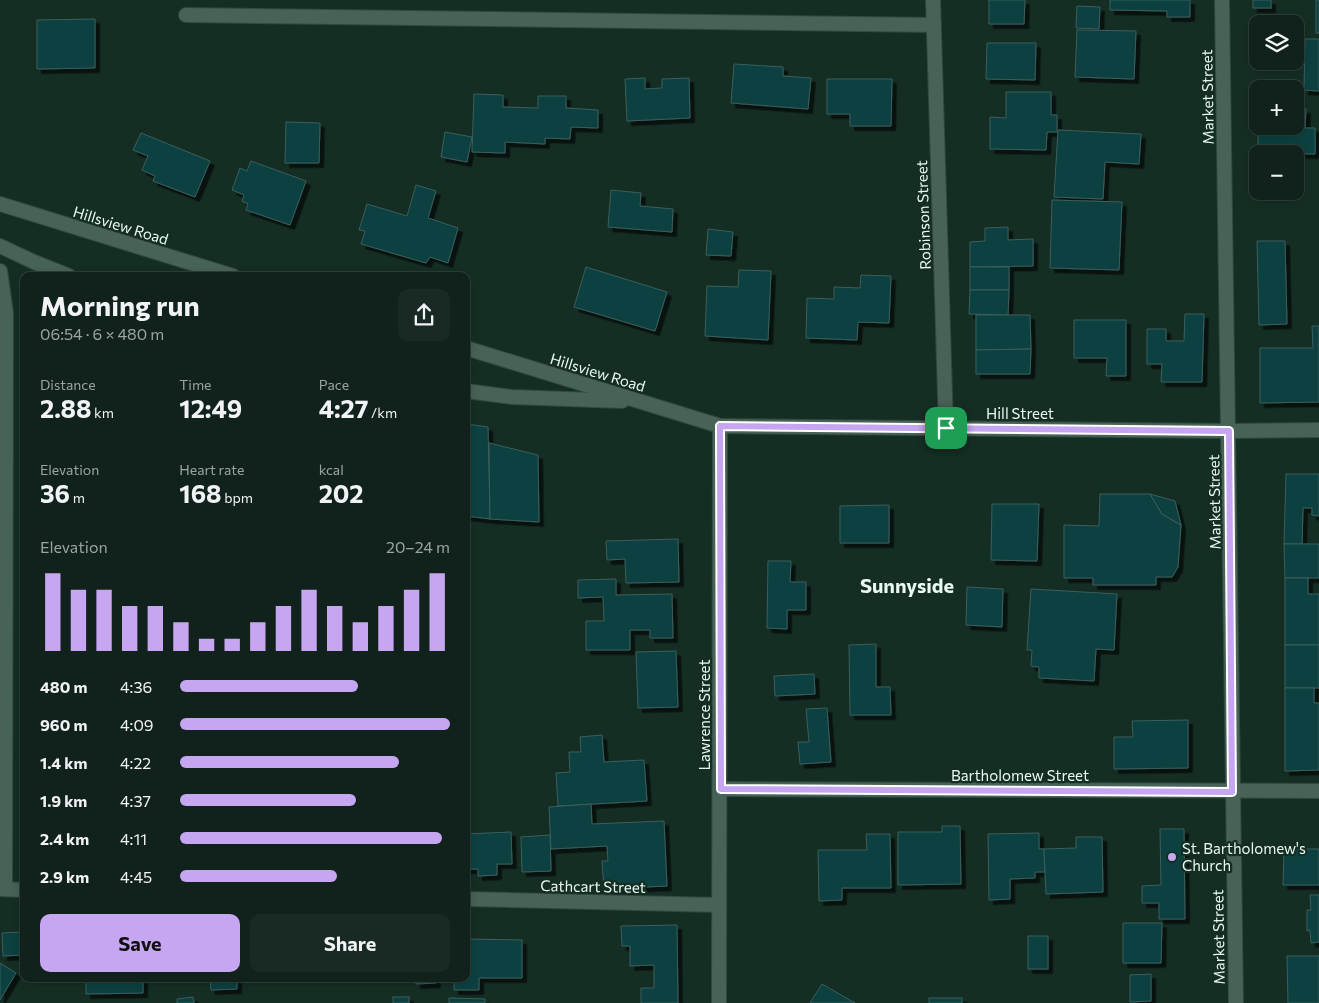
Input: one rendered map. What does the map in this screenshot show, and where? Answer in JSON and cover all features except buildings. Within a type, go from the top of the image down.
[{"type":"street","name":"Robinson Street","points":[[933,0],[946,428]]},
{"type":"street","name":"Market Street","points":[[1222,0],[1236,1003]]},
{"type":"street","points":[[186,15],[934,25]]},
{"type":"street","name":"Hillsview Road","points":[[0,204],[220,272]]},
{"type":"street","points":[[0,246],[59,272]]},
{"type":"street","points":[[0,271],[6,313],[2,889],[20,890]]},
{"type":"street","name":"Hillsview Road","points":[[470,349],[720,426]]},
{"type":"street","points":[[470,392],[512,397],[642,402]]},
{"type":"street","name":"Hill Street","points":[[720,426],[1229,431],[1319,430]]},
{"type":"street","name":"Lawrence Street","points":[[719,1003],[721,789],[720,426]]},
{"type":"street","name":"Bartholomew Street","points":[[721,789],[1319,791]]},
{"type":"street","name":"Cathcart Street","points":[[470,900],[719,905]]},
{"type":"place","name":"St. Bartholomew's Church","points":[[1172,857]]},
{"type":"district","name":"Sunnyside","points":[[907,585]]},
{"type":"route","points":[[720,426],[946,428],[1229,431],[1232,792],[721,789],[720,426]]}]
